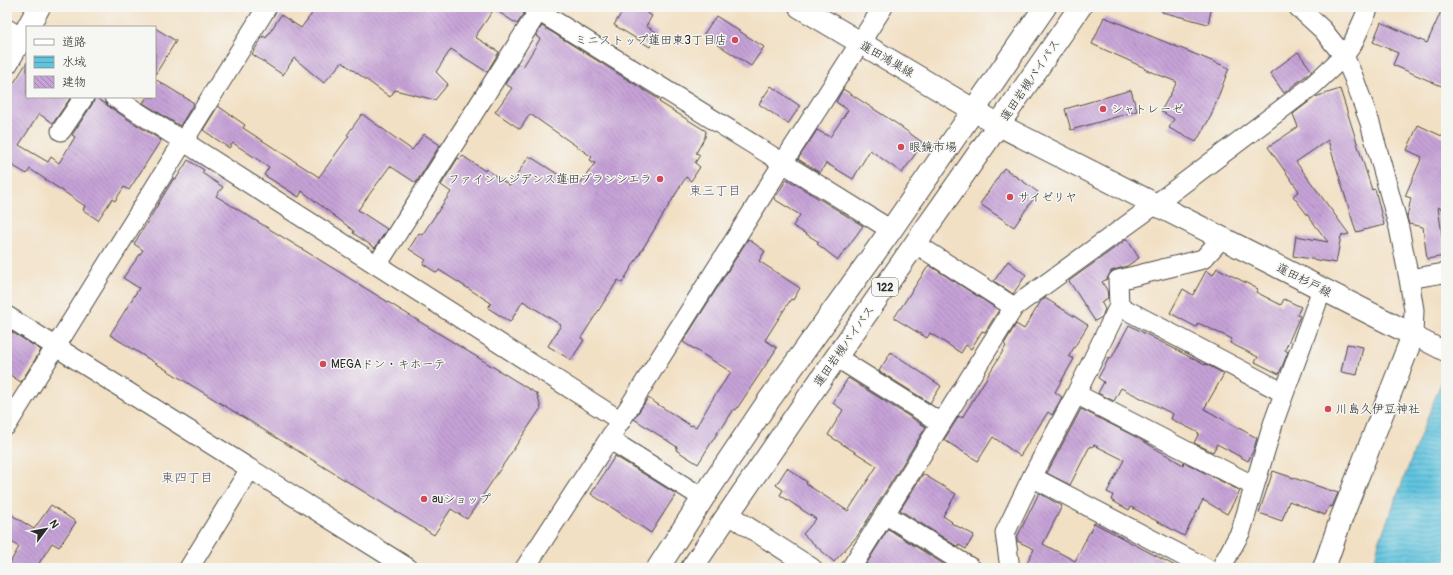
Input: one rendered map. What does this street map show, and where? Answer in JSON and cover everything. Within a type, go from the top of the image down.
[{"type":"main road","points":[[27,26],[39,7]]},
{"type":"main road","name":"蓮田鴻巣線","points":[[800,7],[974,110]]},
{"type":"main road","name":"122","points":[[658,568],[703,498],[770,400],[891,230],[1045,7]]},
{"type":"main road","name":"蓮田岩槻バイパス","points":[[692,568],[836,357],[1080,7]]},
{"type":"main road","points":[[7,63],[22,33]]},
{"type":"main road","name":"蓮田杉戸線","points":[[974,110],[999,125],[1413,334]]},
{"type":"main road","points":[[1324,568],[1341,519],[1413,334]]},
{"type":"street","points":[[7,424],[267,7]]},
{"type":"street","points":[[525,568],[609,439],[883,7]]},
{"type":"street","points":[[1298,7],[1323,30],[1344,56],[1353,76],[1370,123],[1399,228],[1410,280],[1414,310],[1413,334],[1440,348]]},
{"type":"street","points":[[851,568],[1014,307],[1156,204],[1312,86],[1344,56],[1353,43],[1369,7]]},
{"type":"street","points":[[377,265],[537,8],[891,230]]},
{"type":"street","points":[[61,131],[83,98]]},
{"type":"street","points":[[116,98],[621,420]]},
{"type":"street","points":[[1010,568],[1005,533],[1119,306],[1118,280],[1203,259],[1222,238]]},
{"type":"street","points":[[916,244],[1014,307]]},
{"type":"street","points":[[1410,280],[1446,271]]},
{"type":"street","points":[[1221,568],[1241,531],[1273,424],[1322,289]]},
{"type":"street","points":[[1119,306],[1284,393]]},
{"type":"street","points":[[7,316],[408,568]]},
{"type":"street","points":[[836,357],[941,423]]},
{"type":"street","points":[[1076,394],[1254,486]]},
{"type":"street","points":[[609,439],[703,498]]},
{"type":"street","points":[[189,568],[250,469]]},
{"type":"street","points":[[1032,477],[1206,568]]},
{"type":"street","points":[[728,514],[812,568]]},
{"type":"street","points":[[885,514],[971,568]]},
{"type":"water","points":[[1446,370],[1446,568],[1373,568],[1379,542]]},
{"type":"building","points":[[317,7],[521,7],[524,14],[517,24],[494,9],[475,37],[499,52],[487,72],[451,49],[436,72],[448,84],[435,100],[395,90],[390,97],[342,62],[324,83],[294,58],[283,75],[252,54],[263,36],[266,38],[281,15],[301,28]]},
{"type":"building","points":[[625,7],[638,7],[652,16],[646,26],[658,33],[650,47],[614,25]]},
{"type":"building","points":[[1163,7],[1212,7],[1208,24],[1162,12]]},
{"type":"building","points":[[1443,7],[1446,7],[1446,88],[1393,65],[1398,53],[1373,42],[1381,22],[1427,43]]},
{"type":"building","points":[[716,16],[764,47],[751,66],[703,35]]},
{"type":"building","points":[[1104,17],[1229,68],[1211,116],[1196,142],[1169,128],[1174,119],[1161,111],[1177,82],[1144,69],[1145,68],[1092,44]]},
{"type":"building","points":[[542,26],[660,100],[659,102],[706,131],[705,137],[696,153],[700,155],[695,163],[700,167],[691,181],[686,177],[622,283],[618,280],[581,338],[584,340],[571,360],[548,346],[561,325],[523,301],[510,322],[488,308],[491,303],[439,270],[437,273],[423,264],[426,260],[409,249],[419,233],[422,235],[451,192],[441,185],[458,158],[460,159],[463,156],[485,171],[486,169],[510,186],[529,156],[575,185],[576,183],[579,185],[595,163],[590,160],[592,157],[530,114],[520,129],[495,112],[512,88],[505,84],[518,64],[523,67],[540,39],[536,36]]},
{"type":"building","points":[[156,29],[176,41],[156,73]]},
{"type":"building","points":[[1298,52],[1312,71],[1284,93],[1270,73]]},
{"type":"building","points":[[26,64],[26,98],[70,98],[53,123],[39,114],[19,145],[48,162],[51,157],[59,163],[75,137],[72,135],[95,98],[161,140],[129,190],[124,187],[115,201],[112,199],[98,220],[83,210],[85,206],[30,169],[27,174],[8,163],[7,165],[7,94]]},
{"type":"building","points":[[156,80],[194,103],[180,126],[143,103],[146,98],[156,98]]},
{"type":"building","points":[[771,86],[800,106],[788,124],[759,104]]},
{"type":"building","points":[[843,89],[897,124],[923,143],[902,173],[870,150],[853,179],[826,163],[820,173],[798,159],[817,130],[830,137],[848,110],[836,102]]},
{"type":"building","points":[[1340,89],[1372,190],[1375,189],[1384,225],[1356,232],[1328,140],[1296,162],[1349,234],[1341,236],[1336,263],[1293,256],[1296,236],[1328,242],[1293,196],[1299,191],[1268,147],[1298,127],[1293,114],[1315,97]]},
{"type":"building","points":[[1131,90],[1137,111],[1071,130],[1065,109]]},
{"type":"building","points":[[218,106],[245,125],[243,128],[319,177],[349,136],[347,135],[362,114],[412,150],[424,134],[440,145],[416,183],[390,166],[358,210],[387,229],[375,248],[353,233],[354,231],[302,191],[299,197],[264,175],[269,167],[233,143],[229,148],[203,130]]},
{"type":"building","points":[[1418,125],[1446,138],[1446,211],[1438,207],[1445,256],[1427,259],[1423,227],[1409,224],[1407,217],[1411,198],[1405,196],[1422,157],[1407,150]]},
{"type":"building","name":"MEGAドン・キホーテ","points":[[188,160],[204,170],[202,173],[223,187],[216,196],[537,394],[541,408],[467,519],[451,509],[434,535],[110,335],[139,288],[123,278],[143,250],[134,244],[174,178],[176,179]]},
{"type":"building","points":[[1004,168],[1038,192],[1014,227],[980,204]]},
{"type":"building","points":[[787,179],[863,226],[838,260],[817,244],[819,242],[793,226],[800,215],[774,199]]},
{"type":"building","points":[[748,239],[765,251],[759,261],[800,288],[793,300],[791,299],[765,340],[777,348],[736,410],[734,409],[722,428],[721,427],[698,464],[676,450],[677,447],[634,419],[648,398],[691,426],[696,427],[731,372],[683,342]]},
{"type":"building","points":[[1127,239],[1139,258],[1127,266],[1111,271],[1107,279],[1102,282],[1107,290],[1108,298],[1101,302],[1105,309],[1102,317],[1095,321],[1069,281]]},
{"type":"building","points":[[1008,261],[1026,275],[1013,294],[994,281]]},
{"type":"building","points":[[929,265],[999,310],[985,332],[982,331],[971,349],[966,345],[961,353],[930,333],[927,338],[894,318]]},
{"type":"building","points":[[1217,268],[1258,289],[1256,292],[1281,305],[1284,299],[1301,307],[1297,315],[1300,316],[1285,350],[1288,352],[1279,374],[1255,362],[1258,357],[1230,343],[1232,339],[1198,323],[1196,327],[1170,313],[1183,289],[1193,295],[1206,271],[1213,275]]},
{"type":"building","points":[[1045,298],[1088,325],[1069,356],[1074,359],[1055,392],[1062,397],[1052,415],[1048,412],[1020,456],[993,437],[978,461],[944,440],[959,416],[962,418],[1006,346],[1004,344],[1016,324],[1024,329],[1041,301]]},
{"type":"building","points":[[1129,325],[1224,374],[1204,409],[1257,438],[1254,449],[1248,461],[1217,444],[1213,452],[1194,443],[1199,433],[1171,419],[1173,414],[1121,388],[1114,401],[1098,393],[1104,382],[1098,378],[1109,358],[1111,359]]},
{"type":"building","points":[[7,329],[41,350],[21,382],[7,373]]},
{"type":"building","points":[[1347,344],[1363,347],[1357,375],[1341,372]]},
{"type":"building","points":[[891,352],[941,386],[930,403],[879,371]]},
{"type":"building","points":[[848,378],[926,427],[858,535],[834,562],[803,534],[816,519],[780,495],[783,490],[776,485],[787,468],[807,482],[806,484],[848,511],[877,466],[828,435],[843,410],[833,403]]},
{"type":"building","points":[[1081,409],[1138,438],[1183,465],[1184,462],[1240,491],[1227,514],[1203,500],[1184,536],[1131,507],[1129,510],[1111,500],[1113,495],[1107,492],[1124,460],[1094,445],[1092,447],[1090,446],[1070,485],[1047,473]]},
{"type":"building","points":[[615,456],[676,494],[651,533],[591,494]]},
{"type":"building","points":[[1273,471],[1338,493],[1332,507],[1329,506],[1325,515],[1289,501],[1282,521],[1259,513]]},
{"type":"building","points":[[923,474],[956,494],[943,516],[952,522],[951,523],[974,535],[966,549],[959,545],[958,547],[900,510]]},
{"type":"building","points":[[1039,493],[1062,506],[1043,544],[1075,561],[1094,523],[1179,568],[1036,568],[1027,563],[1034,549],[1017,541],[1017,537]]},
{"type":"building","points":[[51,505],[76,522],[59,547],[52,543],[36,568],[7,568],[19,547],[7,539],[7,512],[34,529]]},
{"type":"building","points":[[888,529],[945,565],[943,568],[864,568]]},
{"type":"place","name":"ミニストップ蓮田東3丁目店","points":[[735,40]]},
{"type":"place","name":"シャトレーゼ","points":[[1103,109]]},
{"type":"place","name":"眼鏡市場","points":[[901,147]]},
{"type":"place","name":"ファインレジデンス蓮田ブランシエラ","points":[[660,179]]},
{"type":"place","name":"サイゼリヤ","points":[[1010,197]]},
{"type":"place","name":"MEGAドン・キホーテ","points":[[323,364]]},
{"type":"place","name":"川島久伊豆神社","points":[[1328,409]]},
{"type":"place","name":"auショップ","points":[[424,499]]},
{"type":"district","name":"東三丁目","points":[[715,190]]},
{"type":"district","name":"東四丁目","points":[[187,477]]}]
